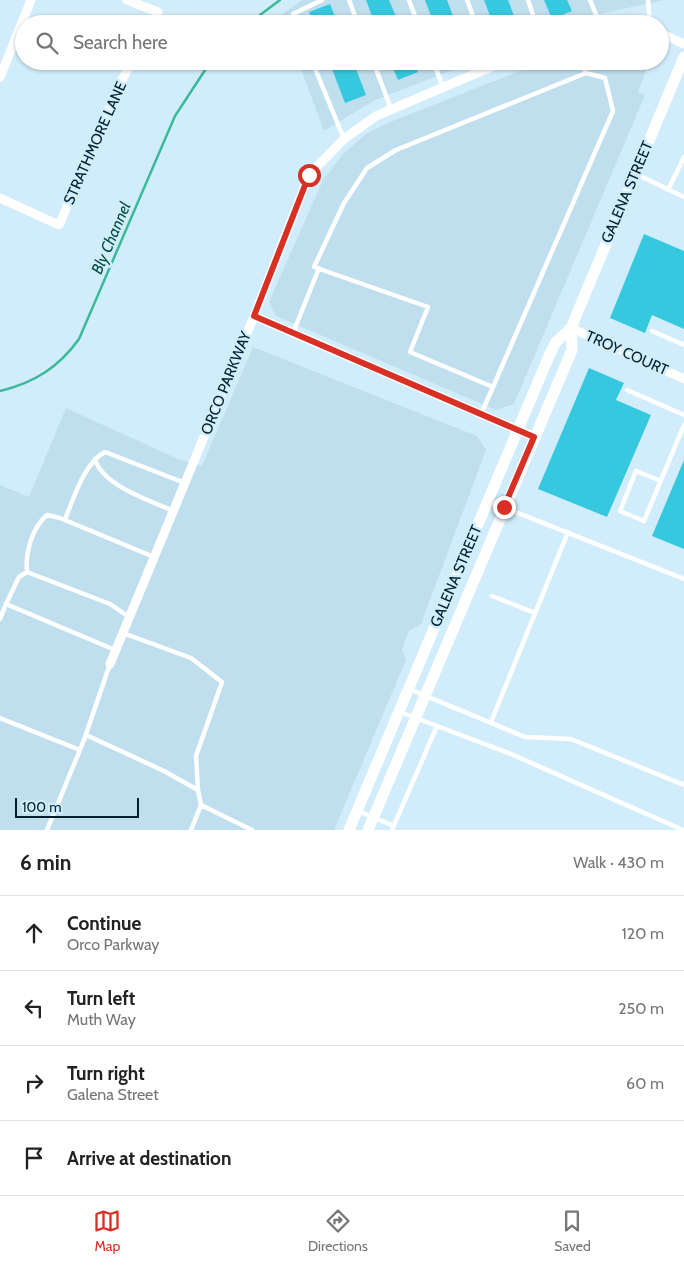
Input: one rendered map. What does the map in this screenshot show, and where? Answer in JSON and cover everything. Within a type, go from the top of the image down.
[{"type":"street","points":[[25,15],[31,0]]},
{"type":"street","points":[[127,0],[158,12],[156,15]]},
{"type":"street","points":[[669,37],[684,44]]},
{"type":"street","points":[[0,78],[15,40]]},
{"type":"street","name":"GALENA STREET","points":[[368,830],[572,350],[571,328],[634,173],[684,57]]},
{"type":"street","name":"STRATHMORE LANE","points":[[0,198],[59,225],[127,70]]},
{"type":"street","name":"ORCO PARKWAY","points":[[110,664],[254,316],[309,175],[344,140],[376,116],[479,70]]},
{"type":"street","points":[[254,316],[534,437]]},
{"type":"street","name":"GALENA STREET","points":[[349,830],[556,342],[571,328]]},
{"type":"street","name":"TROY COURT","points":[[571,328],[684,379]]},
{"type":"lane","points":[[293,15],[322,0]]},
{"type":"lane","points":[[349,0],[355,15]]},
{"type":"lane","points":[[409,0],[415,15]]},
{"type":"lane","points":[[467,0],[473,15]]},
{"type":"lane","points":[[528,0],[533,15]]},
{"type":"lane","points":[[590,0],[596,15]]},
{"type":"lane","points":[[648,0],[649,15]]},
{"type":"lane","points":[[316,70],[344,140]]},
{"type":"lane","points":[[376,70],[391,109]]},
{"type":"lane","points":[[436,70],[443,87]]},
{"type":"lane","points":[[481,414],[493,387],[613,111],[605,78],[586,73],[396,150],[366,168],[344,203],[314,267],[428,307],[410,352],[493,387]]},
{"type":"lane","points":[[668,190],[684,157]]},
{"type":"lane","points":[[634,173],[684,197]]},
{"type":"lane","points":[[293,333],[318,268]]},
{"type":"lane","points":[[652,331],[684,345]]},
{"type":"lane","points":[[627,390],[684,414]]},
{"type":"lane","points":[[661,481],[636,471],[620,511],[644,521],[661,481],[684,425]]},
{"type":"lane","points":[[65,520],[95,459],[105,452],[185,484]]},
{"type":"lane","points":[[95,459],[98,469],[106,477],[147,500],[174,510]]},
{"type":"lane","points":[[488,500],[684,579]]},
{"type":"lane","points":[[27,572],[26,559],[38,523],[47,515],[65,520],[154,557]]},
{"type":"lane","points":[[491,722],[568,532]]},
{"type":"lane","points":[[0,619],[19,577],[27,572]]},
{"type":"lane","points":[[27,572],[110,604],[130,617]]},
{"type":"lane","points":[[492,596],[535,613]]},
{"type":"lane","points":[[6,604],[116,650]]},
{"type":"lane","points":[[123,633],[192,658],[222,682],[196,756],[198,790],[202,805],[191,830]]},
{"type":"lane","points":[[47,830],[86,735],[110,664]]},
{"type":"lane","points":[[409,689],[525,737],[571,739],[684,785]]},
{"type":"lane","points":[[400,712],[511,754],[683,830]]},
{"type":"lane","points":[[0,718],[80,750]]},
{"type":"lane","points":[[358,810],[393,828],[437,726]]},
{"type":"lane","points":[[86,735],[162,770],[198,790]]},
{"type":"lane","points":[[202,805],[252,830]]},
{"type":"shaded area","points":[[302,0],[664,0],[596,15],[281,15]]},
{"type":"shaded area","points":[[301,70],[453,70],[375,100],[324,131]]},
{"type":"shaded area","points":[[522,70],[646,70],[638,92],[645,95],[514,404],[496,410],[276,316],[269,302],[323,180],[343,154],[367,133],[390,122]]},
{"type":"shaded area","points":[[253,347],[477,436],[486,450],[421,624],[409,631],[402,649],[406,660],[334,830],[0,830],[0,485],[29,497],[66,408],[178,459],[202,466]]},
{"type":"building","points":[[366,0],[389,0],[395,15],[372,15]]},
{"type":"building","points":[[425,0],[447,0],[453,15],[431,15]]},
{"type":"building","points":[[484,0],[508,0],[514,15],[490,15]]},
{"type":"building","points":[[544,0],[567,0],[572,11],[562,15],[550,15]]},
{"type":"building","points":[[330,4],[334,15],[310,15],[309,12]]},
{"type":"building","points":[[332,70],[356,70],[366,95],[345,103]]},
{"type":"building","points":[[394,70],[417,70],[418,72],[398,80]]},
{"type":"building","points":[[644,234],[684,251],[684,329],[652,315],[645,333],[610,318]]},
{"type":"building","points":[[589,368],[624,383],[616,400],[651,415],[607,517],[538,489]]},
{"type":"building","points":[[684,460],[684,549],[652,536]]},
{"type":"waterway","name":"Bly Channel","points":[[260,15],[280,0]]},
{"type":"waterway","name":"Bly Channel","points":[[0,391],[24,383],[45,372],[63,358],[79,339],[175,116],[205,70]]},
{"type":"route","points":[[309,175],[254,316],[534,437],[504,507]]}]
